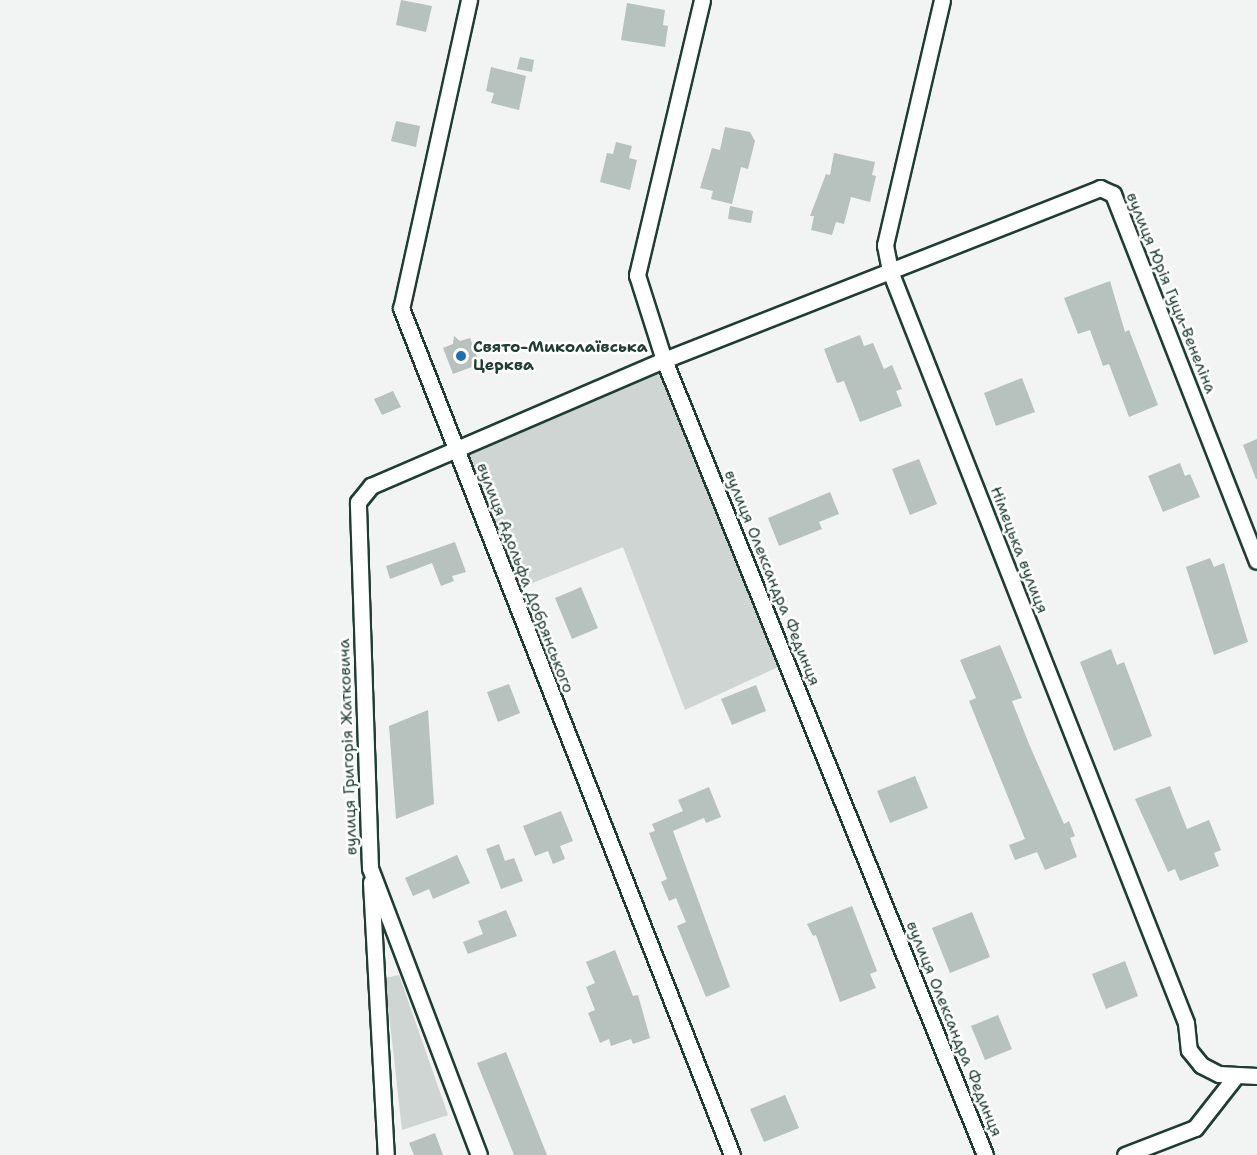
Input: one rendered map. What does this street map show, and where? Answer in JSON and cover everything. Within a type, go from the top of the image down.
[{"type":"street","name":"вулиця Адольфа Добрянського","points":[[469,0],[401,295],[401,308],[454,449],[732,1155]]},
{"type":"street","name":"вулиця Олександра Фединця","points":[[702,0],[637,275],[664,360],[985,1155]]},
{"type":"street","name":"Німецька вулиця","points":[[942,0],[885,245],[890,271],[1186,1023],[1189,1050],[1201,1065],[1235,1077]]},
{"type":"street","name":"вулиця Юрія Гуци-Венеліна","points":[[664,360],[1100,188],[1113,194],[1257,561]]},
{"type":"street","name":"вулиця Григорія Жатковича","points":[[479,1155],[370,868],[358,502],[371,486],[664,360]]},
{"type":"street","points":[[370,868],[386,1155]]},
{"type":"street","points":[[1125,1155],[1195,1128],[1235,1077],[1257,1076]]},
{"type":"shaded area","points":[[664,360],[787,663],[685,710],[623,547],[510,592],[454,449]]},
{"type":"shaded area","points":[[399,975],[448,1115],[402,1130],[385,978]]},
{"type":"building","points":[[401,0],[432,6],[426,32],[396,25]]},
{"type":"building","points":[[627,3],[665,10],[663,25],[668,26],[665,47],[621,40]]},
{"type":"building","points":[[520,57],[534,60],[532,72],[517,69]]},
{"type":"building","points":[[491,67],[526,76],[519,110],[491,103],[494,93],[486,91]]},
{"type":"building","points":[[396,121],[420,126],[416,147],[391,141]]},
{"type":"building","points":[[725,127],[750,132],[755,141],[748,169],[741,167],[732,204],[711,199],[713,191],[700,188],[712,148],[720,150]]},
{"type":"building","points":[[616,142],[632,146],[629,158],[637,160],[630,190],[600,182],[607,153],[613,154]]},
{"type":"building","points":[[834,153],[875,162],[872,175],[876,176],[870,202],[851,197],[844,224],[836,222],[832,235],[811,230],[814,216],[810,216],[826,174],[830,175]]},
{"type":"building","points":[[730,206],[753,211],[751,223],[728,219]]},
{"type":"building","points":[[1110,281],[1125,332],[1129,330],[1158,405],[1129,417],[1109,364],[1103,366],[1090,330],[1078,334],[1064,298]]},
{"type":"building","points":[[860,335],[864,346],[873,343],[884,369],[892,365],[902,389],[896,391],[902,406],[860,422],[844,381],[837,383],[824,349]]},
{"type":"building","name":"Свято-Миколаївська Церква","points":[[454,336],[460,341],[470,338],[480,364],[453,374],[443,348],[453,344]]},
{"type":"building","points":[[1022,378],[1035,412],[996,426],[984,393]]},
{"type":"building","points":[[393,391],[401,407],[382,415],[374,399]]},
{"type":"building","points":[[1257,439],[1257,479],[1256,479],[1243,445]]},
{"type":"building","points":[[919,459],[937,504],[910,515],[892,469]]},
{"type":"building","points":[[1180,463],[1185,476],[1190,474],[1200,497],[1163,512],[1148,476]]},
{"type":"building","points":[[830,492],[839,514],[819,522],[822,529],[779,546],[768,518]]},
{"type":"building","points":[[455,542],[466,572],[452,576],[454,581],[441,586],[432,563],[390,579],[386,566]]},
{"type":"building","points":[[1210,558],[1214,567],[1224,563],[1248,642],[1214,655],[1186,567]]},
{"type":"building","points":[[581,587],[598,628],[572,639],[555,598]]},
{"type":"building","points":[[1000,645],[1022,698],[1012,701],[1064,824],[1069,821],[1075,836],[1070,838],[1077,857],[1045,870],[1037,852],[1015,860],[1009,845],[1025,839],[969,701],[976,698],[960,660]]},
{"type":"building","points":[[1111,649],[1117,665],[1124,662],[1152,736],[1114,751],[1080,662]]},
{"type":"building","points":[[509,684],[520,713],[498,722],[487,692]]},
{"type":"building","points":[[756,685],[766,711],[732,725],[721,699]]},
{"type":"building","points":[[428,710],[434,804],[396,819],[389,726]]},
{"type":"building","points":[[915,776],[928,808],[890,823],[877,791]]},
{"type":"building","points":[[1170,786],[1187,829],[1209,820],[1221,850],[1214,853],[1219,866],[1180,881],[1175,869],[1168,872],[1135,799]]},
{"type":"building","points":[[709,787],[721,817],[706,823],[704,818],[673,831],[730,987],[706,997],[677,926],[686,922],[676,898],[669,901],[661,882],[667,879],[649,833],[655,831],[652,824],[683,811],[678,800]]},
{"type":"building","points":[[561,811],[573,841],[560,846],[565,859],[553,864],[548,851],[535,856],[523,826]]},
{"type":"building","points":[[499,844],[505,861],[514,858],[523,881],[501,889],[486,849]]},
{"type":"building","points":[[457,855],[470,883],[433,899],[429,889],[413,896],[405,878]]},
{"type":"building","points":[[852,906],[877,971],[870,974],[876,988],[840,1002],[816,935],[813,936],[807,924]]},
{"type":"building","points":[[506,910],[517,936],[468,954],[463,942],[483,934],[478,921]]},
{"type":"building","points":[[972,912],[990,957],[950,973],[932,928]]},
{"type":"building","points":[[615,950],[633,996],[638,995],[650,1038],[633,1044],[631,1039],[611,1046],[609,1039],[600,1043],[588,1013],[595,1010],[586,987],[595,983],[586,962]]},
{"type":"building","points":[[1125,961],[1138,996],[1106,1009],[1092,974]]},
{"type":"building","points":[[998,1015],[1012,1049],[985,1060],[971,1026]]},
{"type":"building","points":[[506,1052],[547,1155],[514,1155],[477,1063]]},
{"type":"building","points":[[785,1095],[799,1128],[764,1142],[750,1109]]},
{"type":"building","points":[[435,1133],[443,1155],[414,1155],[409,1143]]},
{"type":"place","name":"Свято-Миколаївська Церква","points":[[461,356]]}]
